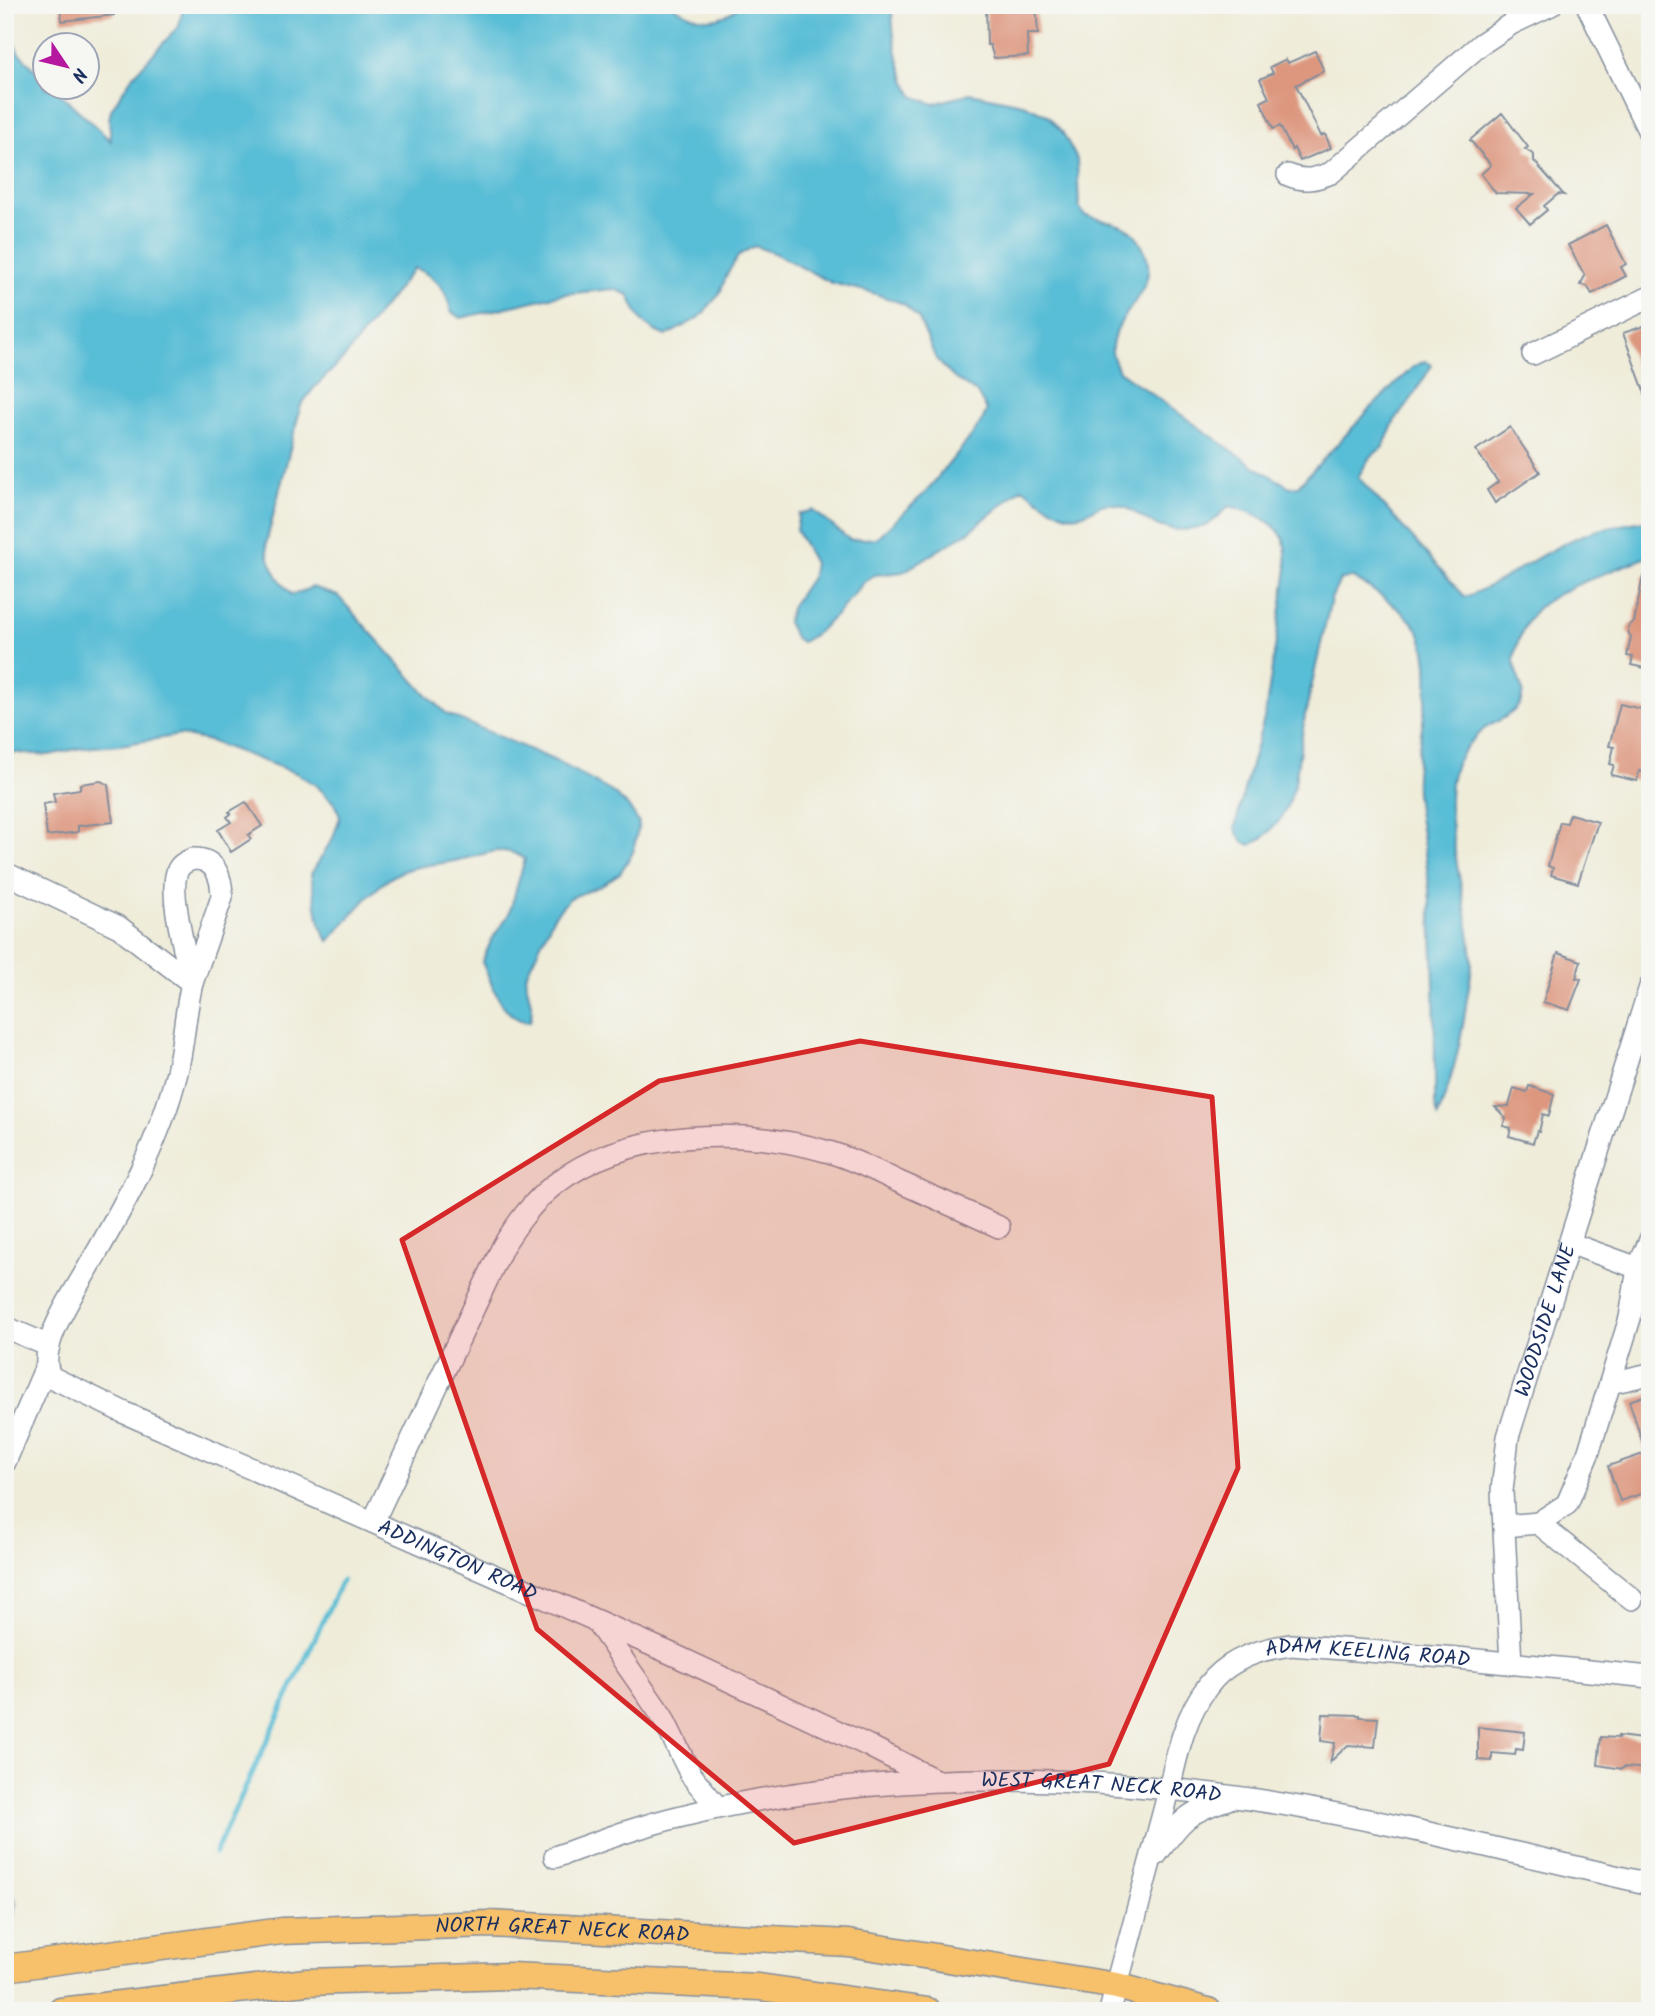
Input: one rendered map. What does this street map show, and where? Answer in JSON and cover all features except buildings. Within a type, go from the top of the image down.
[{"type":"main road","name":"NORTH GREAT NECK ROAD","points":[[5,1968],[282,1931],[489,1924],[848,1943],[1113,1998],[1208,2011]]},
{"type":"main road","points":[[61,2011],[306,1982],[511,1976],[759,1987],[928,2011]]},
{"type":"street","points":[[1288,175],[1306,180],[1331,173],[1480,44],[1511,24],[1551,5]]},
{"type":"street","points":[[1587,5],[1650,134]]},
{"type":"street","points":[[1533,354],[1650,297]]},
{"type":"street","points":[[5,1462],[12,1427],[34,1398],[46,1369],[49,1346],[57,1323],[101,1246],[151,1146],[177,1072],[192,982],[222,897],[218,873],[211,863],[202,859],[185,862],[178,869],[175,880],[176,911],[192,982]]},
{"type":"street","points":[[5,873],[119,927],[192,982]]},
{"type":"street","name":"WOODSIDE LANE","points":[[1511,1664],[1503,1473],[1508,1437],[1650,987]]},
{"type":"street","points":[[373,1522],[503,1246],[518,1222],[537,1200],[554,1185],[593,1161],[625,1149],[690,1138],[752,1137],[791,1142],[851,1160],[999,1227]]},
{"type":"street","points":[[1504,1527],[1538,1523],[1567,1504],[1588,1454],[1629,1318],[1638,1268],[1650,1240]]},
{"type":"street","points":[[1569,1243],[1638,1268]]},
{"type":"street","points":[[5,1327],[49,1346]]},
{"type":"street","name":"ADDINGTON ROAD","points":[[46,1369],[51,1377],[125,1413],[596,1621],[867,1745],[935,1780]]},
{"type":"street","points":[[1610,1383],[1650,1374]]},
{"type":"street","points":[[1538,1523],[1632,1599]]},
{"type":"street","points":[[596,1621],[662,1717],[691,1775],[718,1808]]},
{"type":"street","name":"ADAM KEELING ROAD","points":[[1170,1789],[1178,1747],[1207,1687],[1218,1674],[1250,1654],[1270,1647],[1291,1645],[1650,1677]]},
{"type":"street","name":"WEST GREAT NECK ROAD","points":[[555,1857],[617,1835],[718,1808],[830,1789],[935,1780],[1013,1779],[1170,1789],[1235,1797],[1379,1823],[1650,1884]]},
{"type":"street","points":[[1113,1998],[1170,1789]]},
{"type":"street","points":[[1149,1865],[1184,1818],[1204,1807],[1235,1797]]},
{"type":"highlighted area","points":[[860,1041],[1212,1097],[1238,1468],[1109,1764],[794,1843],[537,1629],[402,1240],[659,1081]]},
{"type":"water","points":[[184,5],[671,5],[697,17],[714,19],[740,5],[892,5],[897,52],[903,75],[913,96],[934,104],[970,93],[1023,104],[1047,115],[1063,133],[1077,159],[1079,206],[1084,215],[1130,230],[1141,243],[1148,262],[1144,287],[1122,321],[1112,346],[1119,371],[1254,466],[1290,487],[1298,486],[1372,407],[1413,367],[1425,361],[1432,365],[1407,406],[1395,420],[1383,447],[1370,457],[1358,477],[1465,597],[1581,536],[1606,528],[1650,520],[1650,556],[1572,587],[1535,611],[1522,634],[1514,659],[1522,688],[1519,705],[1507,716],[1480,732],[1457,762],[1451,781],[1450,804],[1472,966],[1460,1043],[1438,1116],[1435,1105],[1430,906],[1416,792],[1427,672],[1425,652],[1415,626],[1390,602],[1351,577],[1340,580],[1331,599],[1305,715],[1290,800],[1280,820],[1264,837],[1251,845],[1243,842],[1235,828],[1265,715],[1287,569],[1286,548],[1282,536],[1259,516],[1229,506],[1203,527],[1176,529],[1156,525],[1125,507],[1113,504],[1101,505],[1075,516],[1067,515],[1051,508],[1022,488],[970,531],[903,572],[874,575],[864,582],[818,632],[802,642],[795,638],[787,622],[792,606],[812,576],[814,563],[796,530],[799,514],[813,510],[850,540],[877,538],[926,492],[969,439],[987,410],[977,393],[953,377],[936,359],[919,319],[904,304],[832,283],[755,246],[739,255],[727,274],[720,293],[700,317],[666,336],[642,321],[629,295],[614,289],[563,294],[461,318],[451,312],[447,297],[439,284],[429,275],[414,268],[345,357],[301,405],[266,544],[271,565],[278,578],[292,595],[313,587],[338,596],[447,714],[558,762],[612,792],[628,806],[639,823],[633,852],[620,873],[600,886],[570,898],[554,916],[525,977],[532,1008],[530,1022],[520,1020],[505,1008],[494,991],[482,962],[492,939],[509,914],[525,859],[517,854],[495,852],[398,873],[376,889],[329,941],[319,919],[311,874],[333,838],[340,817],[336,805],[317,786],[296,773],[209,741],[180,735],[49,755],[5,752],[5,35],[12,39],[18,52],[32,67],[32,102],[69,102],[111,141],[111,110],[132,77],[179,26]]},
{"type":"water","points":[[5,1881],[16,1903],[10,1923],[5,1929]]},
{"type":"waterway","points":[[215,1853],[342,1580]]}]
